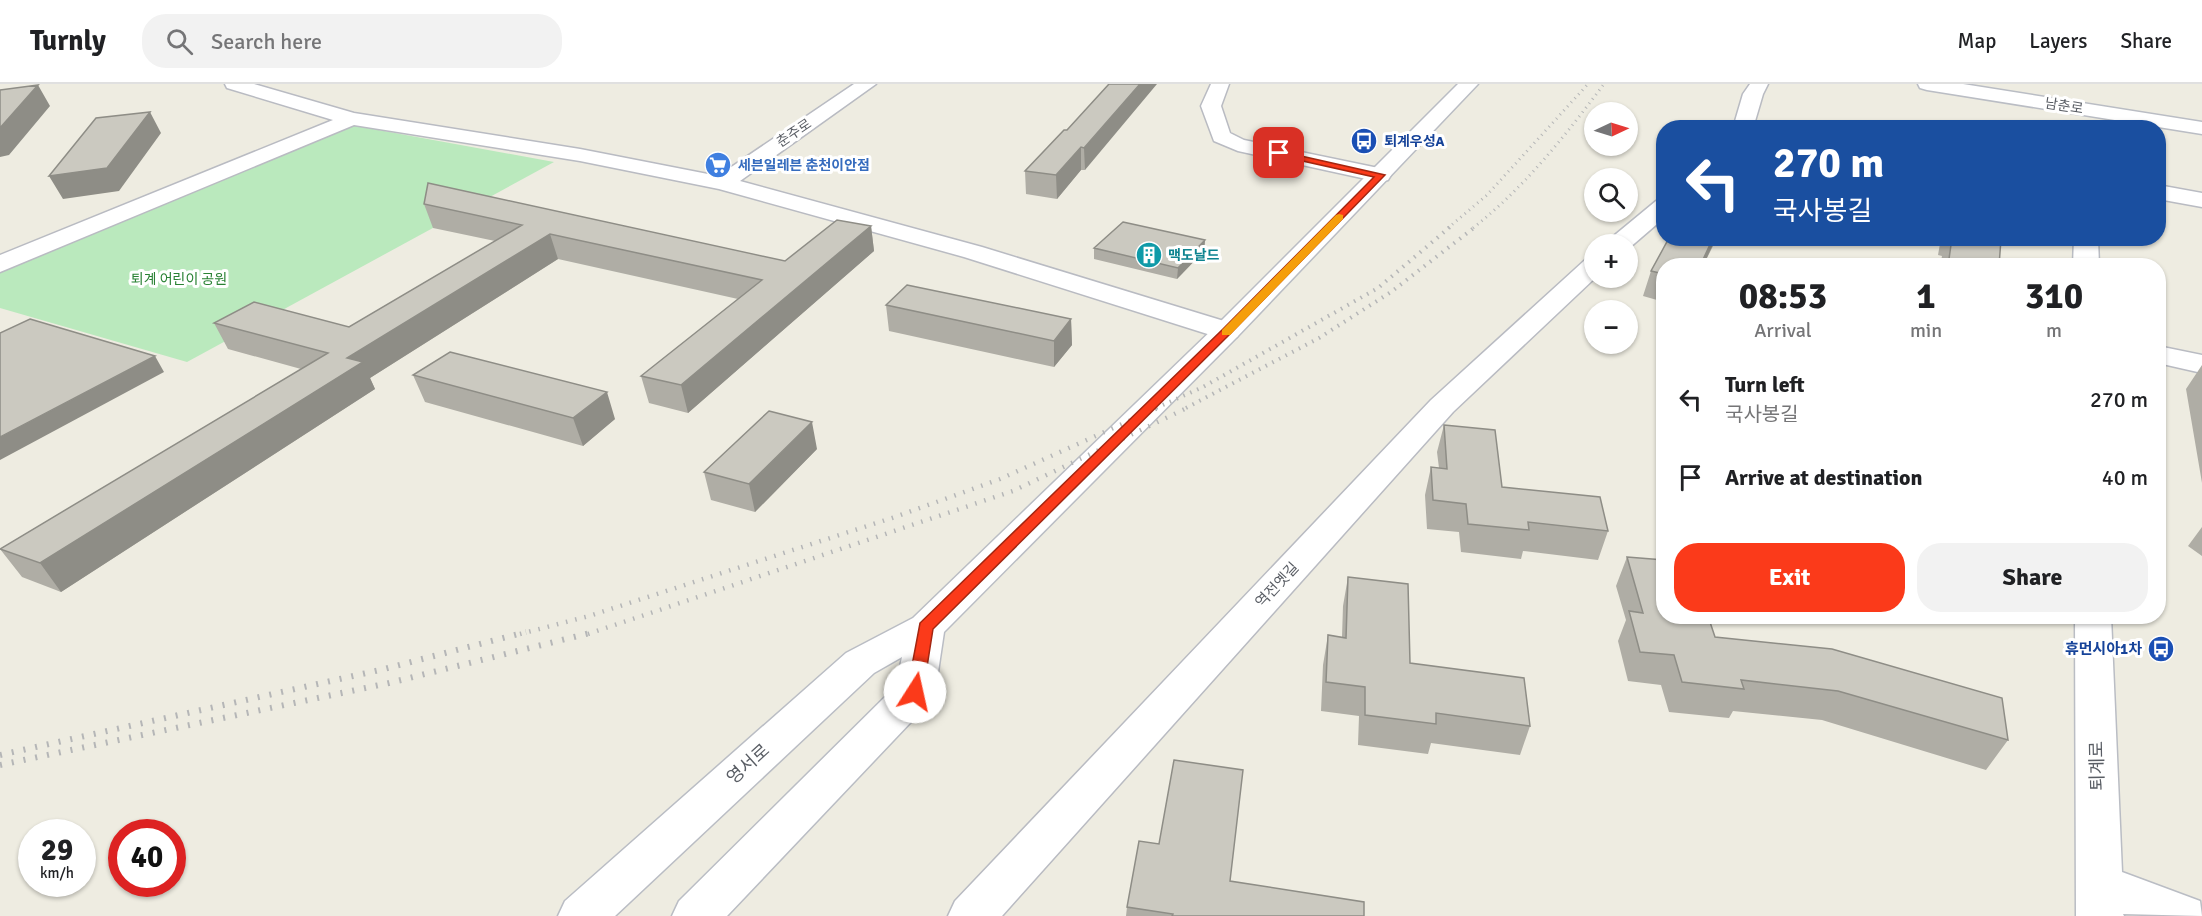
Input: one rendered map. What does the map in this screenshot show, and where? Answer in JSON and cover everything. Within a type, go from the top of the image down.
[{"type":"street","points":[[234,84],[352,119],[580,155],[722,183],[973,252],[1227,331]]},
{"type":"street","name":"춘주로","points":[[722,183],[867,84]]},
{"type":"street","points":[[1220,84],[1211,106],[1221,136],[1238,145],[1380,175]]},
{"type":"street","name":"영서로","points":[[581,916],[860,663],[926,627],[1227,331],[1469,84]]},
{"type":"street","points":[[1745,120],[1752,94],[1759,84]]},
{"type":"street","name":"남춘로","points":[[1927,84],[2152,120]]},
{"type":"street","points":[[0,264],[352,119]]},
{"type":"street","name":"남춘로","points":[[2166,122],[2202,128]]},
{"type":"street","points":[[2166,193],[2202,200]]},
{"type":"street","points":[[1631,234],[1656,213]]},
{"type":"street","name":"역전옛길","points":[[972,916],[1442,406],[1584,274]]},
{"type":"street","points":[[2166,356],[2202,364]]},
{"type":"street","name":"퇴계로","points":[[2094,624],[2099,900]]},
{"type":"street","points":[[696,916],[915,692],[926,627]]},
{"type":"street","points":[[2099,900],[2183,916]]},
{"type":"green space","name":"퇴계 어린이 공원","points":[[351,125],[554,162],[187,362],[0,308],[0,270]]},
{"type":"building","points":[[1109,84],[1140,84],[1084,148],[1081,147],[1056,175],[1025,171],[1064,130],[1067,130]]},
{"type":"building","points":[[38,85],[0,128],[0,90]]},
{"type":"building","points":[[150,112],[107,168],[49,176],[96,118]]},
{"type":"building","points":[[428,183],[785,261],[837,220],[871,226],[681,385],[641,376],[762,280],[550,234],[347,358],[363,362],[40,563],[0,549],[328,353],[214,323],[254,302],[349,327],[522,225],[424,204]]},
{"type":"building","name":"맥도날드","points":[[1123,222],[1205,240],[1178,268],[1094,248]]},
{"type":"building","points":[[1665,246],[1709,246],[1704,258],[1658,258]]},
{"type":"building","points":[[1951,246],[2000,246],[2000,258],[1949,258]]},
{"type":"building","points":[[1656,262],[1656,272],[1651,271]]},
{"type":"building","points":[[907,285],[1071,319],[1054,341],[886,305]]},
{"type":"building","points":[[30,319],[155,356],[0,437],[0,333]]},
{"type":"building","points":[[450,352],[607,392],[573,418],[413,375]]},
{"type":"building","points":[[769,411],[812,422],[749,484],[704,472]]},
{"type":"building","points":[[1444,425],[1495,430],[1502,487],[1600,497],[1608,531],[1528,522],[1529,530],[1468,524],[1466,504],[1433,500],[1431,467],[1447,469]]},
{"type":"building","points":[[1627,557],[1656,559],[1656,624],[1711,624],[1715,637],[1832,649],[2002,698],[2008,740],[1838,691],[1741,680],[1744,689],[1682,682],[1674,655],[1640,652],[1629,611],[1643,613]]},
{"type":"building","points":[[1348,577],[1408,584],[1410,663],[1524,678],[1530,726],[1436,713],[1436,724],[1365,715],[1365,687],[1326,682],[1328,635],[1346,638]]},
{"type":"building","points":[[1174,760],[1243,770],[1230,881],[1364,902],[1364,916],[1172,916],[1173,914],[1127,907],[1139,841],[1159,844]]},
{"type":"railway","points":[[1448,228],[1487,195],[1588,84]]},
{"type":"railway","points":[[1473,228],[1527,179],[1604,84]]},
{"type":"railway","points":[[1156,408],[1203,387],[1378,288],[1450,227]]},
{"type":"railway","points":[[1186,408],[1319,338],[1391,292],[1475,227]]},
{"type":"railway","points":[[520,634],[589,616],[895,517],[1000,479],[1160,407]]},
{"type":"railway","points":[[594,632],[1013,491],[1189,407]]},
{"type":"railway","points":[[0,755],[380,670],[526,632]]},
{"type":"railway","points":[[0,765],[389,683],[594,632]]},
{"type":"railway","points":[[588,634],[594,632]]},
{"type":"slow traffic","points":[[1226,332],[1339,217]]},
{"type":"place","name":"퇴계우성A","points":[[1364,141]]},
{"type":"place","name":"세븐일레븐 춘천이안점","points":[[718,165]]},
{"type":"place","name":"맥도날드","points":[[1149,255]]},
{"type":"place","name":"휴먼시아1차","points":[[2161,649]]},
{"type":"route","points":[[915,692],[926,627],[1227,331],[1380,175],[1279,153]]}]
